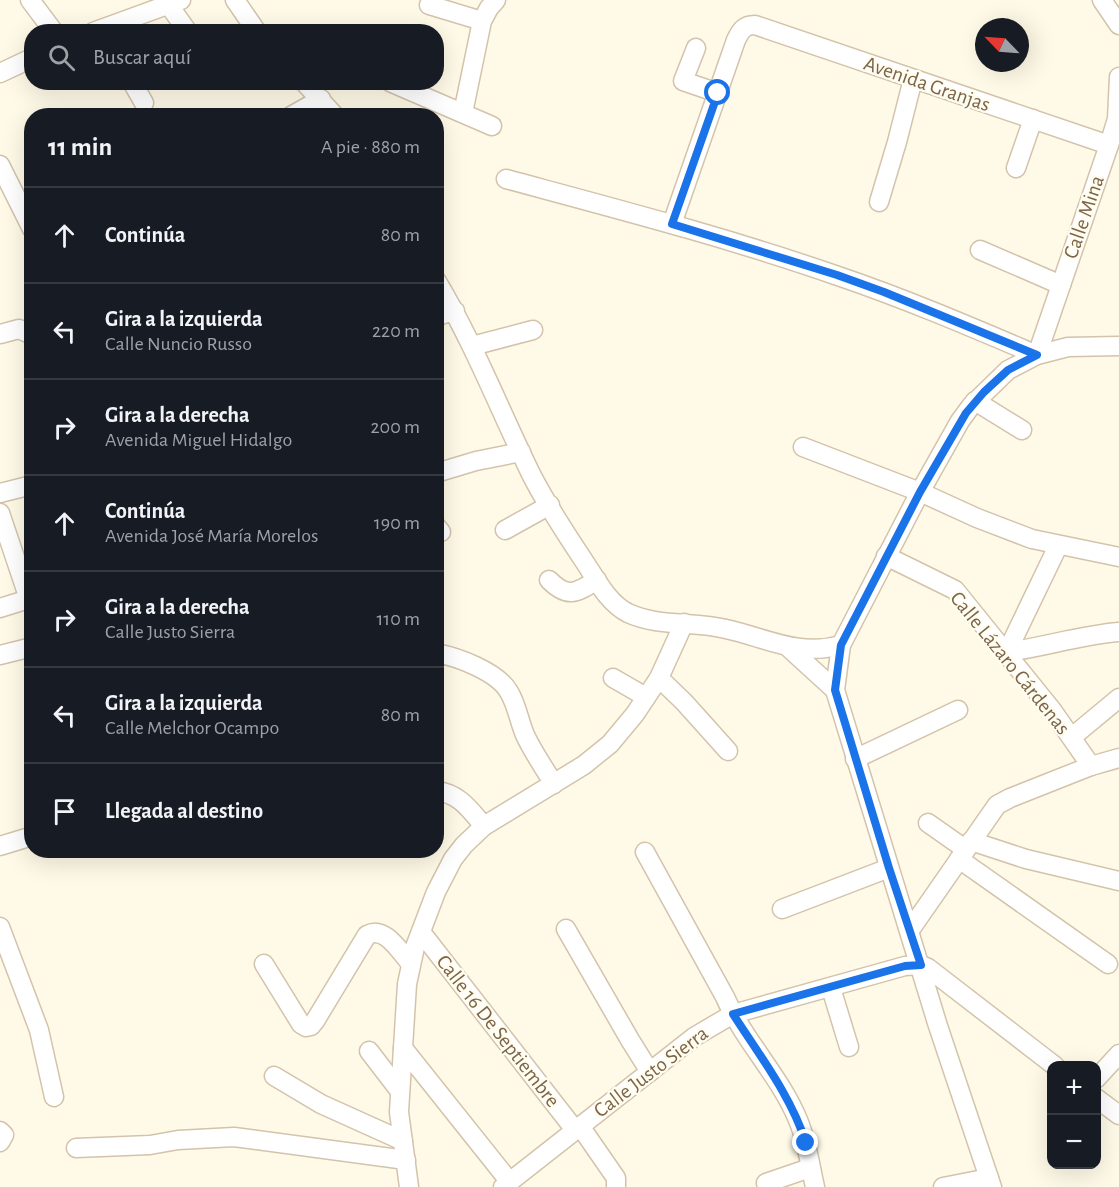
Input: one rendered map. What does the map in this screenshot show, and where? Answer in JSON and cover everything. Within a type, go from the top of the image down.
[{"type":"street","points":[[30,0],[48,24]]},
{"type":"street","points":[[235,0],[251,24]]},
{"type":"street","points":[[463,113],[482,21],[496,0]]},
{"type":"street","points":[[1102,0],[1119,25]]},
{"type":"street","points":[[114,24],[163,3],[181,24]]},
{"type":"street","points":[[429,5],[482,21]]},
{"type":"street","name":"Avenida Granjas","points":[[718,93],[736,40],[744,27],[755,25],[1109,146]]},
{"type":"street","points":[[672,224],[718,93],[683,81],[696,48]]},
{"type":"street","points":[[0,74],[24,62]]},
{"type":"street","name":"Calle Mina","points":[[1037,355],[1118,118],[1119,77]]},
{"type":"street","points":[[879,202],[913,79]]},
{"type":"street","points":[[137,90],[144,103]]},
{"type":"street","points":[[312,90],[328,108]]},
{"type":"street","points":[[409,90],[492,126]]},
{"type":"street","points":[[305,108],[321,99]]},
{"type":"street","points":[[1016,168],[1033,119]]},
{"type":"street","points":[[0,165],[24,199]]},
{"type":"street","points":[[506,179],[672,224],[837,275],[1037,355]]},
{"type":"street","points":[[980,250],[1061,285]]},
{"type":"street","points":[[444,293],[472,346],[533,478],[612,600],[627,612],[647,619],[715,626],[749,634],[789,648],[825,650],[841,645]]},
{"type":"street","points":[[444,314],[455,311]]},
{"type":"street","points":[[0,334],[19,329],[24,331]]},
{"type":"street","points":[[472,346],[533,330]]},
{"type":"street","points":[[943,1187],[990,1182],[938,1026],[835,690],[841,645],[920,492],[960,421],[975,401],[1008,370],[1037,355],[1059,348],[1119,346]]},
{"type":"street","points":[[975,401],[1022,430]]},
{"type":"street","points":[[803,447],[920,492],[977,518],[1032,539],[1119,557]]},
{"type":"street","points":[[444,471],[521,452]]},
{"type":"street","points":[[0,493],[24,487]]},
{"type":"street","points":[[506,530],[549,505]]},
{"type":"street","points":[[0,513],[24,582]]},
{"type":"street","points":[[1007,652],[1058,546]]},
{"type":"street","name":"Calle Lázaro Cárdenas","points":[[886,556],[955,590],[1007,652],[1091,766]]},
{"type":"street","points":[[549,580],[568,593],[578,592],[597,580]]},
{"type":"street","points":[[0,608],[24,601]]},
{"type":"street","points":[[409,1187],[399,1112],[399,1090],[411,964],[436,892],[453,859],[484,826],[598,756],[622,731],[659,678],[684,623]]},
{"type":"street","points":[[1007,652],[1119,632]]},
{"type":"street","points":[[789,648],[835,690]]},
{"type":"street","points":[[0,655],[24,649]]},
{"type":"street","points":[[444,656],[474,666],[502,682],[509,690],[526,738],[554,784]]},
{"type":"street","points":[[613,678],[646,698]]},
{"type":"street","points":[[659,678],[728,751]]},
{"type":"street","points":[[1071,737],[1119,698]]},
{"type":"street","points":[[855,759],[958,710]]},
{"type":"street","points":[[910,930],[992,810],[1002,802],[1091,766],[1119,758]]},
{"type":"street","points":[[444,793],[463,802],[484,826]]},
{"type":"street","points":[[928,823],[1108,964]]},
{"type":"street","points":[[0,846],[24,839]]},
{"type":"street","points":[[965,850],[1026,859],[1119,881]]},
{"type":"street","points":[[645,852],[733,1014],[789,1100],[799,1120],[815,1187]]},
{"type":"street","points":[[782,909],[889,868]]},
{"type":"street","points":[[0,927],[39,1030],[54,1097]]},
{"type":"street","points":[[566,929],[630,1041],[650,1071]]},
{"type":"street","points":[[264,964],[301,1024],[306,1027],[311,1026],[315,1021],[367,934],[378,932],[384,934],[411,964]]},
{"type":"street","name":"Calle 16 De Septiembre","points":[[421,932],[616,1178],[616,1187]]},
{"type":"street","points":[[921,965],[1050,1061]]},
{"type":"street","name":"Calle Justo Sierra","points":[[506,1184],[694,1037],[733,1014],[905,966],[921,965]]},
{"type":"street","points":[[831,988],[849,1047]]},
{"type":"street","points":[[403,1048],[506,1184]]},
{"type":"street","points":[[369,1052],[399,1090]]},
{"type":"street","points":[[1101,1074],[1119,1054]]},
{"type":"street","points":[[274,1076],[321,1104],[403,1141]]},
{"type":"street","points":[[1101,1102],[1119,1115]]},
{"type":"street","points":[[0,1131],[4,1135],[0,1142]]},
{"type":"street","points":[[76,1148],[150,1145],[178,1140],[234,1137],[406,1160]]},
{"type":"street","points":[[766,1183],[810,1168]]},
{"type":"route","points":[[718,93],[672,224],[837,275],[931,310],[1037,355],[1008,370],[975,401],[960,421],[920,492],[841,645],[835,690],[921,965],[905,966],[733,1014],[789,1100],[799,1120],[806,1143]]}]
